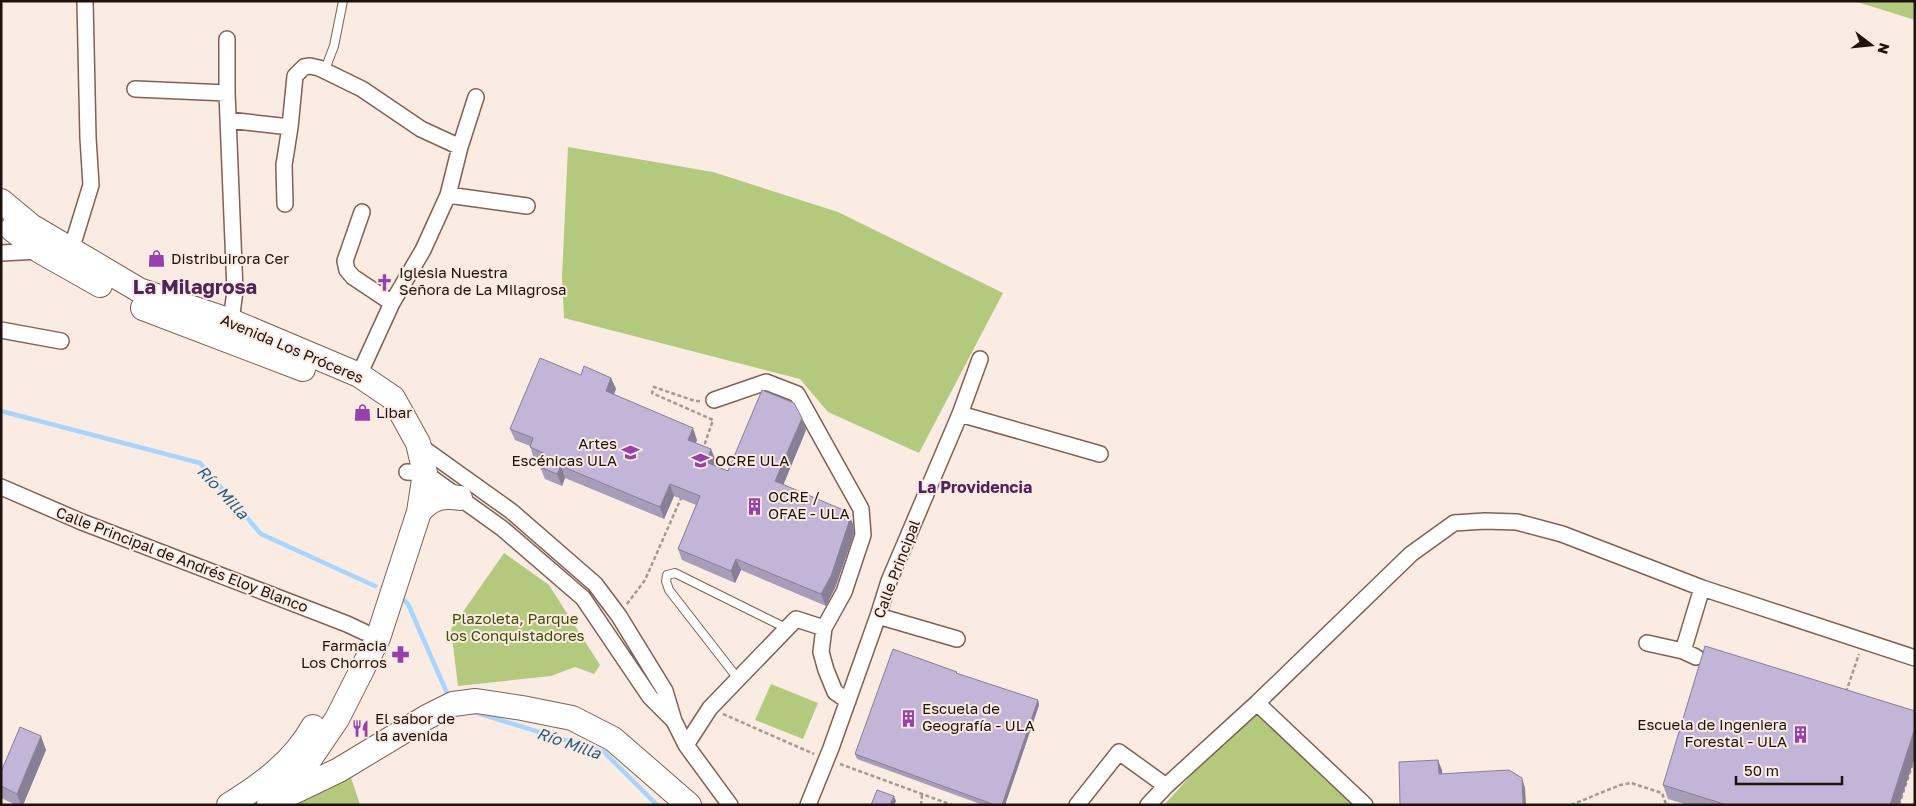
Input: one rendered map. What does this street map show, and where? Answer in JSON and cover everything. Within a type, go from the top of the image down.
[{"type":"highway","name":"Avenida Los Próceres","points":[[1,202],[31,226],[139,290],[231,322],[359,375],[393,398],[410,441],[416,472],[419,512],[378,638],[336,718],[294,782],[273,803]]},
{"type":"highway","name":"Avenida Los Próceres","points":[[1,220],[40,251],[132,303],[348,386],[371,400],[410,441]]},
{"type":"highway","name":"Avenida Los Próceres","points":[[229,805],[250,793],[281,768],[310,732],[345,673],[364,632],[392,555],[407,489],[416,472]]},
{"type":"highway","points":[[419,512],[438,497],[460,498]]},
{"type":"highway","points":[[273,803],[339,770],[427,717],[453,704],[476,701],[572,718],[613,740],[689,805]]},
{"type":"street","points":[[71,250],[91,185],[85,1]]},
{"type":"street","points":[[227,39],[227,92],[235,291],[231,322]]},
{"type":"street","points":[[285,204],[284,165],[295,76],[299,70],[310,66],[362,89],[420,129],[460,147]]},
{"type":"street","points":[[134,89],[227,92]]},
{"type":"street","points":[[359,375],[392,302],[422,250],[448,195],[460,147],[476,97]]},
{"type":"street","points":[[228,120],[290,127]]},
{"type":"street","points":[[448,195],[527,206]]},
{"type":"street","points":[[362,212],[345,261],[347,270],[353,278],[392,302]]},
{"type":"street","points":[[1,253],[40,251]]},
{"type":"street","points":[[1,330],[61,341]]},
{"type":"street","name":"Calle Principal","points":[[808,805],[848,701],[889,580],[960,414],[980,359]]},
{"type":"street","points":[[714,400],[766,382],[796,394],[861,509],[863,535],[844,592],[824,628],[821,652],[835,692],[848,701]]},
{"type":"street","points":[[960,414],[1100,454]]},
{"type":"street","points":[[410,441],[511,511],[595,584],[619,616],[665,691],[674,720],[686,745],[730,805]]},
{"type":"street","points":[[416,472],[460,498],[503,529],[583,598],[650,698],[674,720]]},
{"type":"street","name":"Calle Principal de Andrés Eloy Blanco","points":[[1,487],[82,522],[364,632]]},
{"type":"street","points":[[1148,805],[1166,786],[1257,704],[1412,554],[1454,523],[1484,521],[1517,522],[1562,534],[1702,588],[1915,658]]},
{"type":"street","points":[[1647,642],[1690,654],[1702,588]]},
{"type":"street","points":[[878,616],[957,639]]},
{"type":"street","points":[[686,745],[710,708],[796,619],[824,628]]},
{"type":"street","points":[[1257,704],[1365,805]]},
{"type":"street","points":[[1077,805],[1119,752],[1166,786]]},
{"type":"lane","points":[[324,72],[334,46],[342,1]]},
{"type":"lane","points":[[739,680],[669,590],[666,581],[667,575],[675,573],[786,628]]},
{"type":"path","points":[[701,455],[713,420],[652,393],[654,387],[695,401],[714,400]]},
{"type":"path","points":[[619,616],[645,580],[684,491]]},
{"type":"path","points":[[1843,701],[1863,642]]},
{"type":"path","points":[[710,708],[826,759],[952,805]]},
{"type":"path","points":[[1899,805],[1915,757]]},
{"type":"path","points":[[1571,805],[1631,783],[1662,793],[1666,804],[1670,805]]},
{"type":"path","points":[[921,805],[922,794]]},
{"type":"green space","points":[[1854,1],[1915,1],[1915,20]]},
{"type":"green space","points":[[568,147],[713,172],[838,212],[1003,293],[919,453],[828,412],[800,379],[564,318],[562,277]]},
{"type":"green space","name":"Plazoleta, Parque los Conquistadores","points":[[504,553],[549,585],[600,665],[594,674],[575,667],[551,676],[458,686],[451,629]]},
{"type":"green space","points":[[771,684],[818,703],[803,739],[755,720]]},
{"type":"green space","points":[[1257,703],[1365,805],[1164,805]]},
{"type":"green space","points":[[346,762],[360,805],[296,805]]},
{"type":"building","points":[[540,358],[581,375],[584,366],[611,378],[606,391],[693,428],[688,440],[711,449],[706,462],[728,471],[762,390],[794,403],[802,418],[775,481],[848,512],[849,522],[831,576],[821,594],[736,559],[731,571],[678,549],[700,496],[670,484],[660,507],[561,466],[557,474],[540,467],[546,454],[530,447],[533,438],[510,429]]},
{"type":"building","name":"Escuela de Ingeniera Forestal - ULA","points":[[1705,646],[1915,711],[1915,728],[1890,805],[1727,805],[1663,785]]},
{"type":"building","points":[[893,649],[956,673],[1038,700],[1002,805],[995,805],[855,754]]},
{"type":"building","points":[[20,727],[41,736],[17,794],[1,786],[1,772]]},
{"type":"building","points":[[1438,760],[1439,774],[1509,770],[1522,778],[1523,805],[1400,805],[1399,762]]},
{"type":"building","points":[[877,790],[894,796],[890,805],[871,805]]},
{"type":"waterway","name":"Río Milla","points":[[1,411],[200,463],[261,534],[375,586]]},
{"type":"waterway","name":"Río Milla","points":[[400,596],[408,604],[447,693]]},
{"type":"waterway","name":"Río Milla","points":[[474,712],[604,752],[657,805]]},
{"type":"place","name":"Distribuirora Cer","points":[[157,259]]},
{"type":"place","name":"Iglesia Nuestra Señora de La Milagrosa","points":[[385,282]]},
{"type":"place","name":"Libar","points":[[362,413]]},
{"type":"place","name":"Artes Escénicas ULA","points":[[631,453]]},
{"type":"place","name":"OCRE ULA","points":[[701,461]]},
{"type":"place","name":"OCRE / OFAE - ULA","points":[[754,506]]},
{"type":"place","name":"Farmacia Los Chorros","points":[[401,655]]},
{"type":"place","name":"Escuela de Geografía - ULA","points":[[908,718]]},
{"type":"place","name":"El sabor de la avenida","points":[[361,728]]},
{"type":"place","name":"Escuela de Ingeniera Forestal - ULA","points":[[1801,734]]},
{"type":"district","name":"La Milagrosa","points":[[195,287]]},
{"type":"district","name":"La Providencia","points":[[975,487]]}]
